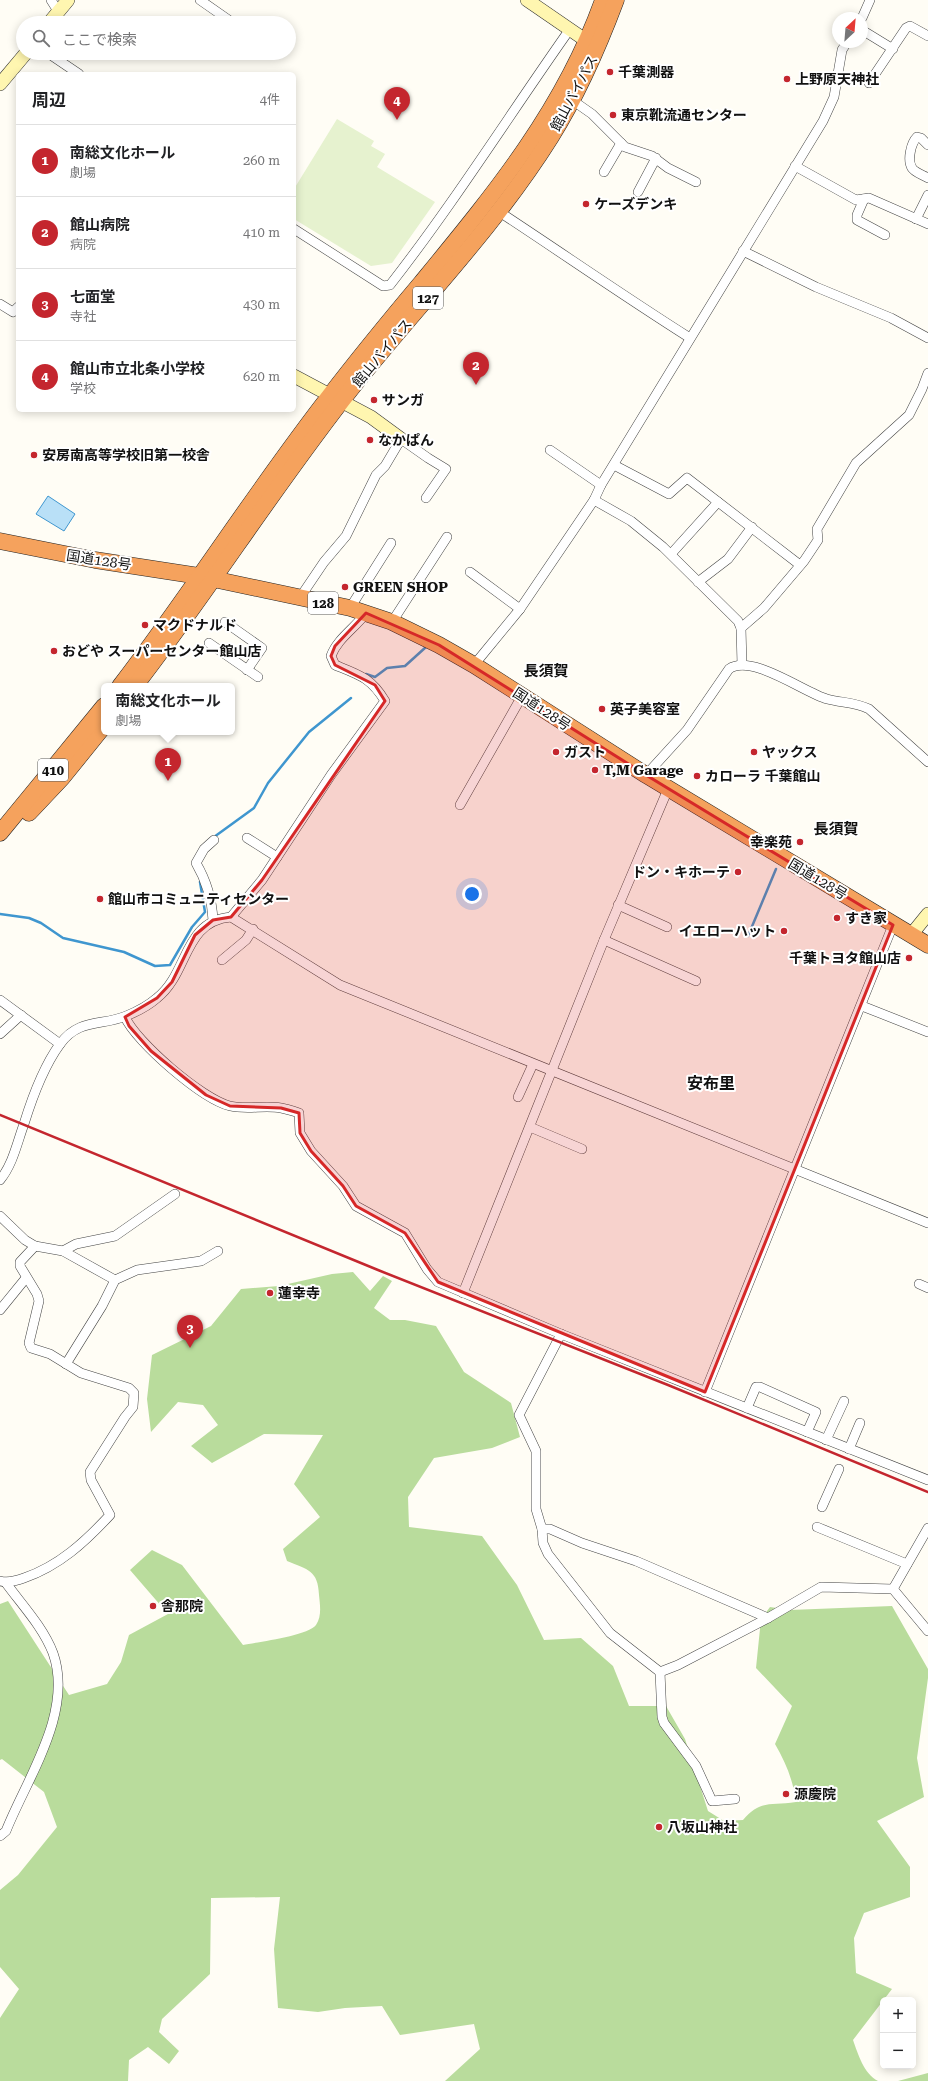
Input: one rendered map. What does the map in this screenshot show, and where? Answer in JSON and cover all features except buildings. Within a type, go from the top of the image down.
[{"type":"highway","name":"館山バイパス","points":[[336,399],[498,211],[551,137],[572,100],[592,45],[603,0]]},
{"type":"highway","name":"館山バイパス","points":[[207,578],[336,399],[510,173],[544,122],[577,62],[592,45],[616,0]]},
{"type":"highway","name":"国道128号","points":[[0,541],[95,560],[207,578],[299,599],[350,608],[392,622],[416,633],[474,665],[646,776],[928,945]]},
{"type":"highway","points":[[122,683],[152,643],[207,578]]},
{"type":"highway","points":[[137,683],[207,578]]},
{"type":"highway","name":"410","points":[[0,833],[101,710]]},
{"type":"highway","name":"410","points":[[0,840],[43,799],[101,730]]},
{"type":"street","points":[[51,0],[58,11]]},
{"type":"street","points":[[54,16],[68,0]]},
{"type":"street","points":[[200,0],[223,16]]},
{"type":"street","points":[[527,0],[592,45]]},
{"type":"street","points":[[865,12],[870,0]]},
{"type":"street","points":[[869,83],[906,28],[910,26],[928,36]]},
{"type":"street","points":[[296,230],[383,286],[390,285],[456,196],[494,137],[570,29]]},
{"type":"street","points":[[868,34],[893,49]]},
{"type":"street","points":[[474,665],[520,609],[594,500],[601,484],[823,121],[834,97],[844,48]]},
{"type":"street","points":[[0,84],[20,60]]},
{"type":"street","points":[[58,60],[76,72]]},
{"type":"street","points":[[572,100],[592,114],[625,147],[644,152],[656,158],[668,168],[696,182]]},
{"type":"street","points":[[928,145],[921,138],[917,137],[910,153],[911,166],[913,170],[928,178]]},
{"type":"street","points":[[604,172],[621,143]]},
{"type":"street","points":[[638,192],[656,158]]},
{"type":"street","points":[[795,166],[856,200],[869,198],[928,224]]},
{"type":"street","points":[[916,218],[928,195]]},
{"type":"street","points":[[864,199],[857,215],[857,220],[885,235]]},
{"type":"street","points":[[498,211],[597,276],[633,302],[690,338]]},
{"type":"street","points":[[743,251],[816,287],[891,318],[928,338]]},
{"type":"street","points":[[0,304],[13,312],[16,308]]},
{"type":"street","points":[[741,628],[764,608],[800,566],[818,540],[816,529],[856,463],[909,415],[928,373]]},
{"type":"street","points":[[296,377],[371,417],[428,458],[446,469],[426,498]]},
{"type":"street","points":[[299,599],[324,562],[346,536],[376,475],[385,466],[401,439]]},
{"type":"street","points":[[550,450],[601,484]]},
{"type":"street","points":[[614,464],[669,494],[686,478],[752,527],[800,566]]},
{"type":"street","points":[[594,500],[631,521],[671,554],[738,621],[741,628],[742,665]]},
{"type":"street","points":[[671,554],[718,502]]},
{"type":"street","points":[[698,582],[728,558],[752,527]]},
{"type":"street","points":[[392,622],[447,536]]},
{"type":"street","points":[[350,608],[391,543]]},
{"type":"street","points":[[470,572],[520,609]]},
{"type":"street","points":[[231,917],[262,880],[331,775],[385,701],[375,685],[357,674],[335,665],[331,656],[335,646],[366,613]]},
{"type":"street","points":[[225,622],[262,648],[248,670]]},
{"type":"street","points":[[209,643],[258,677]]},
{"type":"street","points":[[646,776],[687,730],[729,669],[734,665],[742,665],[783,677],[827,699],[859,704],[869,709],[911,749],[928,762]]},
{"type":"street","points":[[460,805],[522,696]]},
{"type":"street","points":[[463,1293],[618,905],[668,789]]},
{"type":"street","points":[[247,838],[277,857]]},
{"type":"street","points":[[213,920],[205,882],[196,863],[204,849],[214,840]]},
{"type":"street","points":[[618,905],[667,927]]},
{"type":"street","points":[[911,935],[928,914]]},
{"type":"street","points":[[0,1180],[17,1147],[23,1124],[44,1075],[60,1044],[74,1031],[88,1024],[125,1017],[157,998],[172,982],[195,935],[213,920],[231,917],[253,929],[340,985],[928,1223]]},
{"type":"street","points":[[705,1392],[862,1006],[893,925]]},
{"type":"street","points":[[222,960],[246,940],[253,929]]},
{"type":"street","points":[[604,940],[696,981]]},
{"type":"street","points":[[0,1000],[60,1044]]},
{"type":"street","points":[[862,1006],[928,1032]]},
{"type":"street","points":[[0,1034],[21,1015]]},
{"type":"street","points":[[125,1017],[129,1026],[152,1051],[206,1095],[230,1106],[281,1108],[299,1113],[300,1133],[311,1151],[339,1181],[356,1206],[405,1233],[427,1269],[438,1282],[705,1392],[928,1480]]},
{"type":"street","points":[[518,1097],[533,1064]]},
{"type":"street","points":[[530,1127],[582,1149]]},
{"type":"street","points":[[63,1251],[76,1244],[115,1236],[175,1194]]},
{"type":"street","points":[[0,1216],[24,1240],[34,1246],[63,1251],[115,1280]]},
{"type":"street","points":[[0,1836],[6,1831],[49,1735],[58,1698],[57,1672],[53,1653],[36,1623],[3,1582],[32,1575],[59,1563],[110,1515],[91,1480],[90,1472],[133,1407],[134,1393],[130,1388],[82,1373],[50,1354],[31,1348],[29,1343],[39,1300],[38,1294],[26,1278],[20,1266],[20,1262],[34,1246]]},
{"type":"street","points":[[66,1364],[102,1306],[115,1280],[137,1270],[201,1261],[218,1251]]},
{"type":"street","points":[[0,1310],[26,1278]]},
{"type":"street","points":[[919,1284],[928,1288]]},
{"type":"street","points":[[562,1334],[519,1415],[536,1452],[536,1509],[542,1529],[543,1543],[548,1554],[610,1633],[660,1672],[662,1717],[664,1723],[696,1766],[712,1801],[735,1799]]},
{"type":"street","points":[[747,1408],[756,1387],[760,1387],[816,1412],[807,1432]]},
{"type":"street","points":[[826,1440],[844,1401]]},
{"type":"street","points":[[849,1449],[860,1423]]},
{"type":"street","points":[[822,1507],[839,1469]]},
{"type":"street","points":[[817,1527],[907,1564]]},
{"type":"street","points":[[893,1589],[928,1528]]},
{"type":"street","points":[[542,1529],[550,1529],[588,1546],[636,1561],[768,1618]]},
{"type":"street","points":[[660,1672],[678,1665],[768,1618],[821,1587],[893,1589],[928,1631]]},
{"type":"highlighted area","points":[[366,613],[439,645],[646,775],[893,925],[705,1392],[438,1282],[405,1233],[356,1206],[343,1186],[311,1151],[300,1133],[299,1113],[281,1108],[230,1106],[206,1095],[151,1051],[129,1026],[125,1017],[157,998],[172,982],[195,935],[213,920],[231,917],[262,880],[385,701],[375,685],[335,665],[331,656],[335,646]]},
{"type":"green space","points":[[337,119],[374,141],[371,146],[385,154],[377,167],[435,202],[392,263],[371,266],[296,220],[296,186]]},
{"type":"green space","points":[[353,1272],[370,1291],[383,1276],[392,1281],[374,1308],[390,1320],[405,1320],[436,1326],[464,1372],[511,1403],[520,1437],[492,1448],[434,1458],[408,1497],[409,1527],[482,1536],[517,1585],[544,1640],[581,1638],[613,1666],[629,1706],[666,1706],[685,1739],[708,1811],[724,1821],[743,1820],[749,1813],[761,1806],[796,1802],[793,1786],[788,1772],[775,1744],[792,1706],[756,1668],[761,1619],[770,1607],[790,1610],[892,1606],[928,1669],[928,1678],[917,1758],[924,1797],[877,1821],[910,1867],[910,1897],[864,1913],[854,1938],[856,1973],[892,1989],[886,1997],[880,1997],[880,2005],[853,2040],[865,2069],[878,2081],[445,2081],[480,2049],[474,2024],[400,2035],[382,2006],[345,2008],[318,2012],[278,2008],[274,1949],[280,1897],[211,1898],[210,1974],[162,2019],[159,2032],[179,2051],[169,2064],[148,2047],[129,2060],[128,2081],[0,2081],[0,2018],[19,1989],[0,1967],[0,1890],[18,1875],[57,1827],[44,1792],[2,1759],[0,1760],[0,1604],[8,1601],[69,1695],[107,1684],[121,1662],[129,1635],[168,1614],[130,1570],[152,1550],[182,1565],[243,1645],[293,1635],[311,1629],[316,1625],[320,1610],[317,1580],[306,1569],[287,1561],[283,1549],[320,1517],[294,1484],[323,1435],[264,1434],[212,1463],[191,1446],[218,1425],[203,1405],[178,1402],[151,1432],[147,1399],[152,1355],[211,1326],[241,1289],[279,1286],[332,1274]]},
{"type":"green space","points":[[928,2073],[928,2081],[898,2081]]},
{"type":"water","points":[[48,496],[75,514],[64,531],[36,514]]},
{"type":"waterway","points":[[366,674],[375,677],[387,668],[405,666],[426,647]]},
{"type":"waterway","points":[[214,837],[254,808],[268,783],[309,732],[351,698]]},
{"type":"waterway","points":[[748,936],[776,869]]},
{"type":"waterway","points":[[0,914],[29,918],[41,923],[63,938],[124,952],[155,966],[170,965],[192,927],[205,912],[200,882]]},
{"type":"railway","points":[[0,1115],[378,1270],[668,1385],[928,1492]]},
{"type":"place","name":"千葉測器","points":[[610,72]]},
{"type":"place","name":"上野原天神社","points":[[787,79]]},
{"type":"place","name":"東京靴流通センター","points":[[613,115]]},
{"type":"place","name":"館山市立北条小学校","points":[[397,120]]},
{"type":"place","name":"ケーズデンキ","points":[[586,204]]},
{"type":"place","name":"館山病院","points":[[476,385]]},
{"type":"place","name":"サンガ","points":[[374,400]]},
{"type":"place","name":"なかぱん","points":[[370,440]]},
{"type":"place","name":"安房南高等学校旧第一校舎","points":[[34,455]]},
{"type":"place","name":"GREEN SHOP","points":[[345,587]]},
{"type":"place","name":"マクドナルド","points":[[145,625]]},
{"type":"place","name":"おどや スーパーセンター館山店","points":[[54,651]]},
{"type":"place","name":"英子美容室","points":[[602,709]]},
{"type":"place","name":"ガスト","points":[[556,752]]},
{"type":"place","name":"ヤックス","points":[[754,752]]},
{"type":"place","name":"T,M Garage","points":[[595,770]]},
{"type":"place","name":"カローラ 千葉館山","points":[[697,776]]},
{"type":"place","name":"南総文化ホール","points":[[168,781]]},
{"type":"place","name":"幸楽苑","points":[[800,842]]},
{"type":"place","name":"ドン・キホーテ","points":[[738,872]]},
{"type":"place","name":"館山市コミュニティセンター","points":[[100,899]]},
{"type":"place","name":"すき家","points":[[837,918]]},
{"type":"place","name":"イエローハット","points":[[784,931]]},
{"type":"place","name":"千葉トヨタ館山店","points":[[909,958]]},
{"type":"place","name":"蓮幸寺","points":[[270,1293]]},
{"type":"place","name":"七面堂","points":[[190,1348]]},
{"type":"place","name":"舎那院","points":[[153,1606]]},
{"type":"place","name":"源慶院","points":[[786,1794]]},
{"type":"place","name":"八坂山神社","points":[[659,1827]]},
{"type":"district","name":"長須賀","points":[[546,671]]},
{"type":"district","name":"長須賀","points":[[836,829]]},
{"type":"district","name":"安布里","points":[[711,1083]]}]
